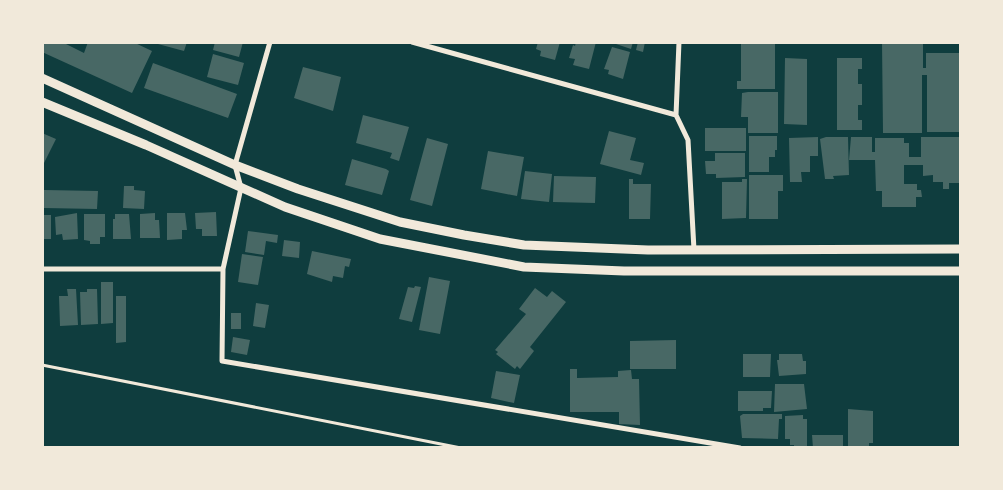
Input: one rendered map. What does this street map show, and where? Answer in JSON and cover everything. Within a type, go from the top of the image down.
[{"type":"street","points":[[270,42],[235,165],[241,188],[223,269],[222,361],[740,448]]},
{"type":"street","points":[[412,42],[676,114]]},
{"type":"street","points":[[679,42],[676,114],[688,140],[694,250]]},
{"type":"street","points":[[42,78],[235,165],[400,222],[464,235],[524,245],[694,250],[960,249]]},
{"type":"street","points":[[42,102],[146,145],[285,207],[380,239],[524,266],[624,271],[960,271]]},
{"type":"street","points":[[42,269],[223,269]]},
{"type":"path","points":[[42,365],[461,448]]},
{"type":"building","points":[[42,42],[62,42],[84,53],[88,42],[133,42],[152,51],[132,93],[42,52]]},
{"type":"building","points":[[159,42],[187,42],[184,51],[158,44]]},
{"type":"building","points":[[215,42],[243,42],[239,57],[213,50]]},
{"type":"building","points":[[538,42],[560,42],[555,60],[540,56],[541,51],[536,49]]},
{"type":"building","points":[[576,42],[596,42],[589,69],[573,65],[575,59],[569,58],[573,45],[575,46]]},
{"type":"building","points":[[610,42],[633,42],[631,49]]},
{"type":"building","points":[[638,42],[645,42],[643,52],[636,50]]},
{"type":"building","points":[[741,42],[775,42],[775,89],[737,89],[737,81],[741,81]]},
{"type":"building","points":[[882,42],[923,42],[923,68],[926,68],[926,53],[960,53],[960,132],[927,132],[927,75],[922,75],[922,133],[883,133]]},
{"type":"building","points":[[612,47],[630,52],[623,79],[608,74],[609,70],[604,69]]},
{"type":"building","points":[[213,54],[244,63],[238,85],[207,77]]},
{"type":"building","points":[[785,58],[807,59],[807,125],[784,124]]},
{"type":"building","points":[[837,58],[862,58],[862,69],[858,69],[858,84],[862,84],[862,105],[858,105],[858,120],[862,120],[862,130],[837,130]]},
{"type":"building","points":[[153,63],[237,94],[228,118],[144,88]]},
{"type":"building","points":[[303,67],[341,77],[333,111],[294,98]]},
{"type":"building","points":[[778,92],[778,133],[748,133],[748,117],[741,117],[742,93]]},
{"type":"building","points":[[363,115],[409,127],[399,161],[390,158],[392,153],[356,143]]},
{"type":"building","points":[[705,128],[746,128],[746,151],[705,151]]},
{"type":"building","points":[[609,131],[636,138],[630,160],[644,163],[641,175],[600,164]]},
{"type":"building","points":[[42,133],[56,139],[42,167]]},
{"type":"building","points":[[749,136],[777,136],[775,157],[769,157],[769,172],[749,172]]},
{"type":"building","points":[[818,137],[818,156],[810,156],[810,172],[801,172],[802,182],[790,182],[789,138]]},
{"type":"building","points":[[826,137],[848,137],[849,175],[833,176],[834,179],[825,179],[820,139]]},
{"type":"building","points":[[851,137],[872,137],[872,152],[875,152],[875,138],[904,138],[904,143],[909,143],[909,157],[921,157],[921,137],[960,137],[960,183],[949,183],[949,189],[943,189],[943,182],[933,182],[933,175],[923,176],[923,165],[904,165],[904,184],[917,184],[917,190],[921,190],[922,197],[916,197],[916,207],[882,207],[882,191],[876,191],[875,160],[849,160]]},
{"type":"building","points":[[427,138],[448,144],[432,206],[410,200]]},
{"type":"building","points":[[488,151],[524,157],[517,196],[481,189]]},
{"type":"building","points":[[715,153],[745,153],[745,177],[716,178],[716,174],[706,174],[705,161],[715,161]]},
{"type":"building","points":[[352,159],[389,171],[382,195],[345,185]]},
{"type":"building","points":[[525,171],[552,174],[549,202],[521,199]]},
{"type":"building","points":[[749,175],[783,175],[783,191],[778,191],[778,219],[749,219]]},
{"type":"building","points":[[554,176],[596,177],[595,203],[553,202]]},
{"type":"building","points":[[629,179],[633,179],[633,184],[651,184],[650,219],[629,219]]},
{"type":"building","points":[[742,179],[747,179],[746,218],[722,219],[722,182],[742,182]]},
{"type":"building","points":[[124,186],[134,186],[134,190],[145,191],[144,209],[123,208]]},
{"type":"building","points":[[44,190],[98,191],[97,209],[44,208]]},
{"type":"building","points":[[216,212],[217,236],[202,236],[202,229],[196,229],[195,213]]},
{"type":"building","points":[[77,213],[78,239],[63,240],[62,234],[56,235],[55,217]]},
{"type":"building","points":[[155,213],[155,220],[159,220],[160,238],[140,238],[140,214]]},
{"type":"building","points":[[167,213],[185,213],[187,230],[182,230],[182,239],[167,240]]},
{"type":"building","points":[[84,214],[105,214],[105,237],[100,237],[100,244],[90,244],[90,241],[84,240]]},
{"type":"building","points":[[115,214],[129,214],[131,239],[113,239],[113,219],[115,219]]},
{"type":"building","points":[[42,215],[51,215],[51,239],[42,239]]},
{"type":"building","points":[[248,231],[278,235],[277,243],[266,241],[264,255],[245,252]]},
{"type":"building","points":[[284,240],[300,242],[299,258],[282,256]]},
{"type":"building","points":[[312,251],[351,259],[349,267],[345,266],[343,278],[333,276],[332,282],[307,274]]},
{"type":"building","points":[[242,254],[263,257],[258,285],[238,282]]},
{"type":"building","points":[[429,277],[450,281],[440,334],[419,330]]},
{"type":"building","points":[[101,282],[113,282],[113,323],[101,324]]},
{"type":"building","points":[[415,286],[421,287],[412,322],[399,319],[408,287],[414,288]]},
{"type":"building","points":[[535,288],[547,297],[552,291],[566,302],[530,347],[534,351],[520,369],[517,366],[515,369],[496,354],[498,352],[495,350],[526,314],[519,309]]},
{"type":"building","points":[[67,289],[76,289],[78,325],[60,326],[59,296],[68,296]]},
{"type":"building","points":[[87,289],[97,289],[98,324],[81,325],[80,292],[87,292]]},
{"type":"building","points":[[116,296],[126,296],[126,342],[116,343]]},
{"type":"building","points":[[256,303],[269,305],[265,328],[253,326]]},
{"type":"building","points":[[231,313],[241,313],[241,329],[231,329]]},
{"type":"building","points":[[233,337],[250,340],[247,355],[231,352]]},
{"type":"building","points":[[676,340],[676,369],[630,369],[630,341]]},
{"type":"building","points":[[743,354],[771,354],[770,377],[743,377]]},
{"type":"building","points":[[779,354],[802,354],[803,361],[806,361],[806,374],[779,376],[777,360],[779,360]]},
{"type":"building","points":[[570,369],[577,369],[577,378],[618,377],[618,371],[631,370],[632,379],[639,379],[640,425],[619,424],[619,412],[570,412]]},
{"type":"building","points":[[496,371],[520,375],[514,403],[491,398]]},
{"type":"building","points":[[775,384],[804,384],[807,409],[774,412]]},
{"type":"building","points":[[738,391],[772,391],[771,408],[763,408],[763,411],[738,411]]},
{"type":"building","points":[[848,409],[873,411],[873,443],[869,443],[869,448],[848,448]]},
{"type":"building","points":[[743,414],[782,414],[782,419],[779,419],[778,439],[742,438],[740,416]]},
{"type":"building","points":[[803,415],[803,419],[807,419],[807,448],[794,448],[794,445],[790,445],[790,439],[785,439],[785,416]]},
{"type":"building","points":[[812,435],[843,435],[843,448],[813,448]]}]
